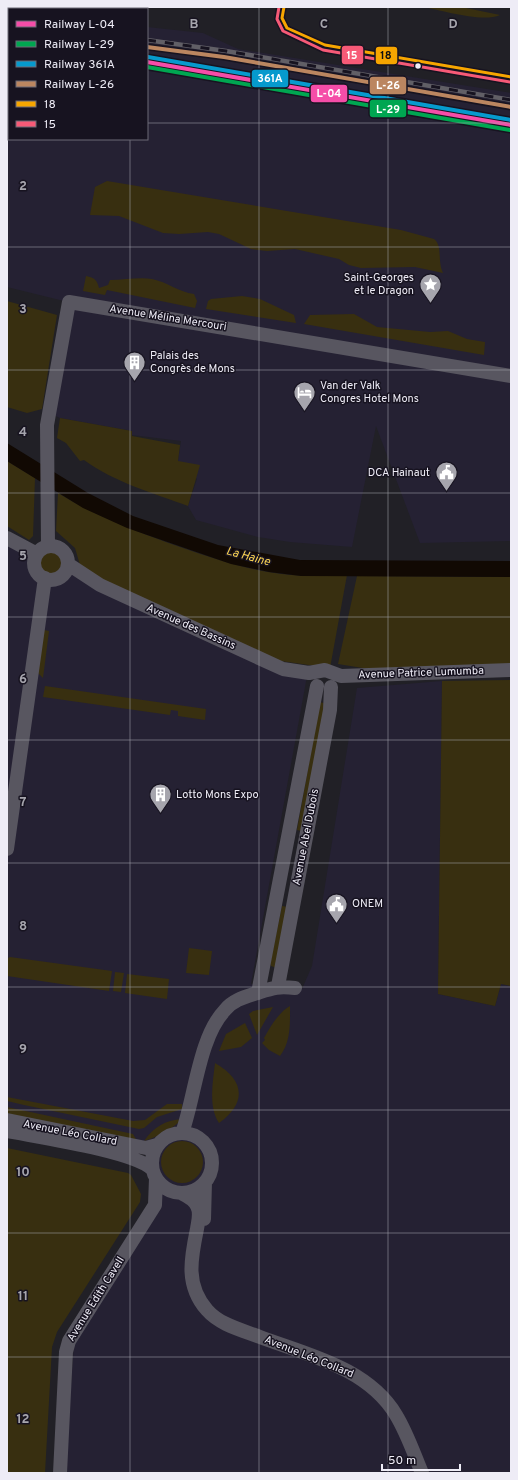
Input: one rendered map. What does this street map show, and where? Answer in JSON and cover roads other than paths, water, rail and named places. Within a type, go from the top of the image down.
[{"type":"street","name":"Avenue Mélina Mercouri","points":[[48,546],[47,426],[68,302],[511,376]]},
{"type":"street","points":[[7,538],[37,554]]},
{"type":"street","points":[[48,546],[54,546],[63,550],[68,559],[66,569],[55,579],[41,576],[35,568],[35,559],[37,554],[40,550],[48,546]]},
{"type":"street","name":"Avenue des Bassins","points":[[66,569],[212,644],[281,673],[323,682]]},
{"type":"street","points":[[7,849],[45,578]]},
{"type":"street","name":"Avenue Patrice Lumumba","points":[[323,682],[341,676],[511,670]]},
{"type":"street","name":"Avenue Patrice Lumumba","points":[[323,682],[511,675]]},
{"type":"street","name":"Avenue Abel Dubois","points":[[278,986],[330,710],[323,682]]},
{"type":"street","name":"Avenue Abel Dubois","points":[[258,993],[323,682]]},
{"type":"street","points":[[182,1133],[189,1115],[204,1051],[213,1026],[227,1008],[240,998],[278,986],[295,988]]},
{"type":"street","name":"Avenue Léo Collard","points":[[7,1120],[146,1148],[157,1145]]},
{"type":"street","name":"Avenue Léo Collard","points":[[7,1132],[99,1150],[135,1159],[154,1174]]},
{"type":"street","points":[[154,1174],[167,1189],[178,1192],[194,1190],[205,1182],[212,1166],[208,1148],[197,1137],[182,1133],[171,1134],[157,1145],[152,1161],[155,1205]]},
{"type":"street","name":"Avenue Léo Collard","points":[[205,1182],[205,1214],[196,1262],[201,1287],[212,1303],[232,1318],[240,1330]]},
{"type":"street","name":"Avenue Léo Collard","points":[[178,1192],[193,1200],[198,1209],[198,1220],[190,1265],[196,1293],[205,1308],[212,1315],[223,1322],[240,1330],[325,1362],[351,1373],[365,1381],[385,1400],[396,1416],[422,1473]]},
{"type":"street","name":"Avenue Edith Cavell","points":[[60,1473],[66,1352],[69,1340],[155,1205],[178,1192]]},
{"type":"water","name":"La Haine","points":[[7,443],[88,493],[133,516],[218,545],[300,560],[511,561],[511,577],[301,576],[269,572],[231,564],[127,528],[83,508],[7,461]]},
{"type":"railway","points":[[148,40],[226,51],[511,100]]},
{"type":"rail line","name":"L-26","points":[[148,47],[224,57],[511,107]]},
{"type":"rail line","name":"361A","points":[[148,57],[511,120]]},
{"type":"rail line","name":"L-04","points":[[148,62],[511,125]]},
{"type":"rail line","name":"L-29","points":[[148,67],[510,130]]},
{"type":"place","name":"Saint-Georges et le Dragon","points":[[430,304]]},
{"type":"place","name":"Palais des Congrès de Mons","points":[[134,382]]},
{"type":"place","name":"Van der Valk Congres Hotel Mons","points":[[304,412]]},
{"type":"place","name":"DCA Hainaut","points":[[446,492]]},
{"type":"place","name":"Lotto Mons Expo","points":[[161,814]]},
{"type":"place","name":"ONEM","points":[[337,924]]}]
